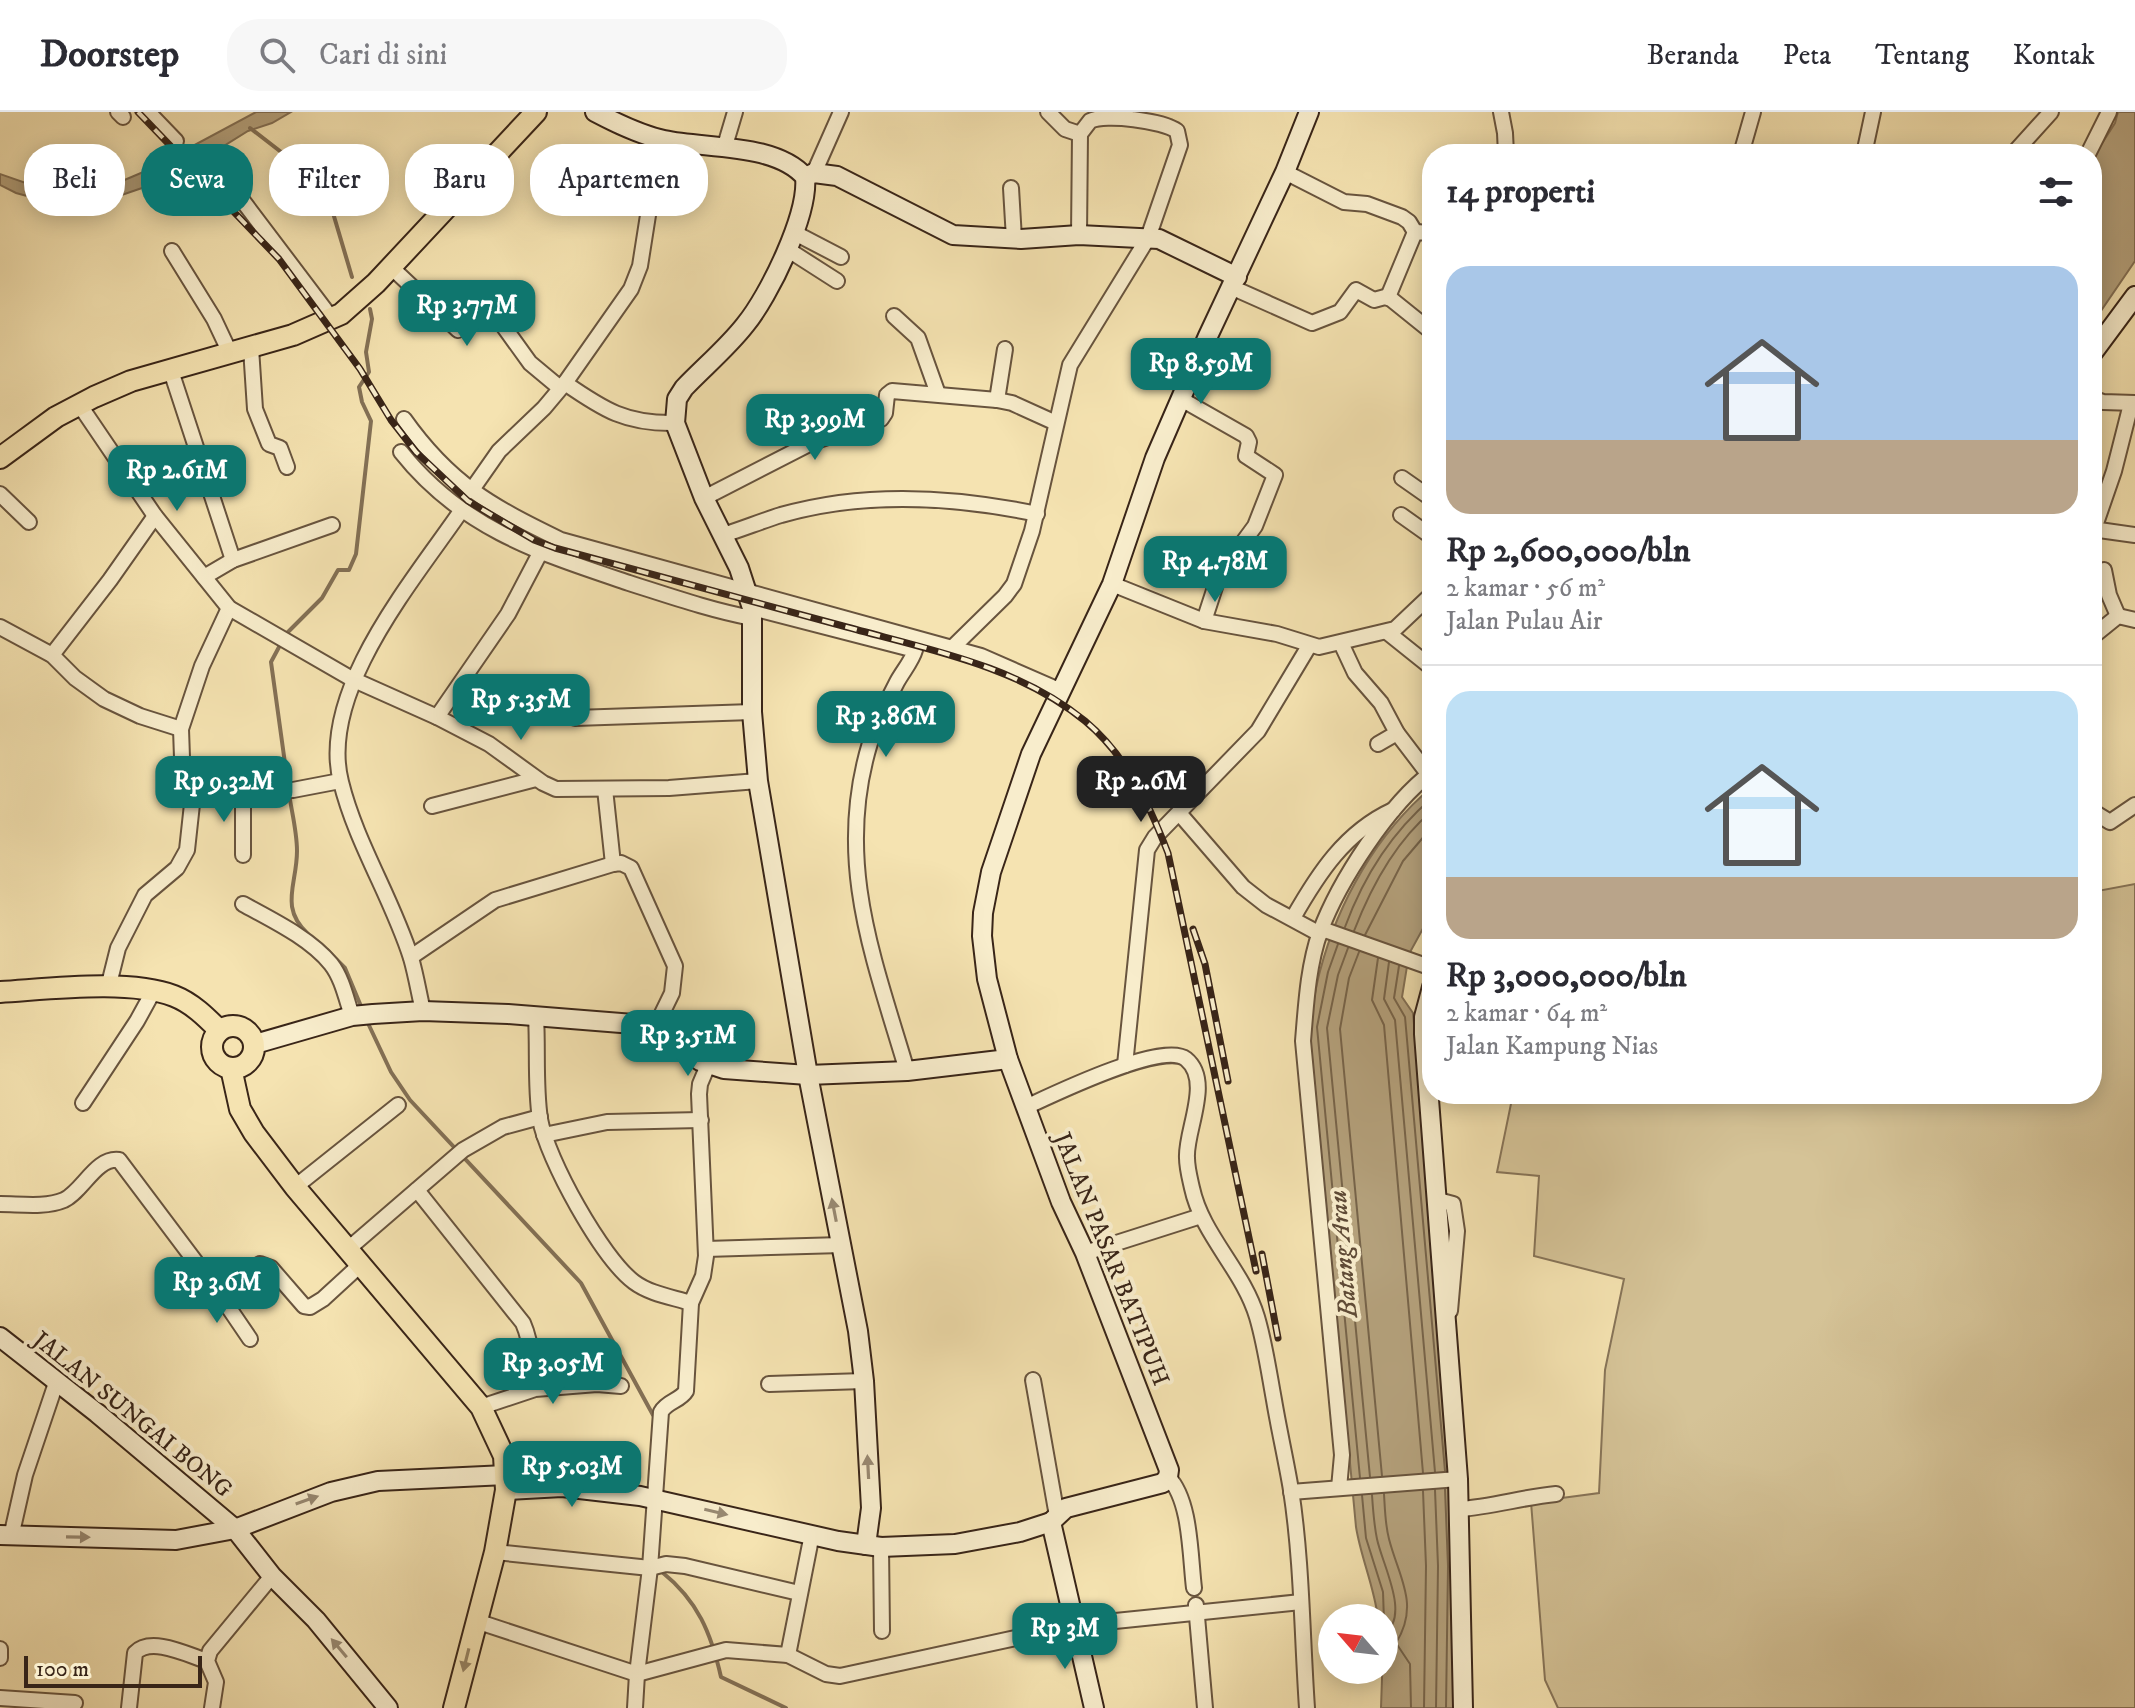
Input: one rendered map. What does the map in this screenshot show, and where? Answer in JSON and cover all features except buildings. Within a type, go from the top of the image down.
[{"type":"main road","points":[[595,112],[660,139],[778,158],[810,175],[837,176],[953,235],[1014,239],[1079,235],[1159,239],[1234,282]]},
{"type":"main road","points":[[0,458],[44,425],[79,404],[131,381],[251,348],[332,319],[353,305],[391,267],[534,113]]},
{"type":"main road","name":"JALAN PASAR BATIPUH","points":[[1168,1477],[1166,1460],[1085,1253],[1061,1202],[1008,1059],[987,979],[983,913],[991,872],[1014,798],[1042,727],[1112,584],[1155,458],[1309,113]]},
{"type":"main road","points":[[810,175],[790,241],[757,309],[746,325],[684,388],[677,399],[675,423],[751,606],[752,712],[758,781],[864,1381],[873,1546]]},
{"type":"main road","points":[[2102,341],[2135,296]]},
{"type":"main road","points":[[0,992],[108,988],[154,990],[188,1003],[219,1030]]},
{"type":"main road","points":[[255,1044],[361,1015],[423,1011],[536,1016],[655,1028],[708,1065],[724,1069],[808,1075],[907,1071],[1008,1059]]},
{"type":"main road","points":[[226,1026],[241,1026],[248,1030],[255,1044],[251,1059],[239,1068],[223,1066],[212,1053],[212,1044],[219,1030],[226,1026]]},
{"type":"main road","points":[[231,1068],[240,1109],[246,1121],[295,1187],[481,1407],[500,1446],[506,1482],[495,1552],[454,1708]]},
{"type":"main road","points":[[1430,1104],[1459,1509],[1463,1708]]},
{"type":"main road","name":"JALAN SUNGAI BONG","points":[[0,1337],[97,1413],[235,1529],[272,1576],[316,1620],[388,1708]]},
{"type":"main road","points":[[5,1536],[176,1540],[235,1529],[331,1492],[378,1481],[506,1482],[653,1500],[873,1546],[955,1544],[1020,1532],[1054,1519],[1066,1508],[1156,1486],[1168,1477]]},
{"type":"main road","points":[[1054,1519],[1094,1708]]},
{"type":"street","points":[[148,112],[176,141]]},
{"type":"street","points":[[724,149],[735,112]]},
{"type":"street","points":[[810,175],[841,112]]},
{"type":"street","points":[[1048,112],[1065,129],[1080,134]]},
{"type":"street","points":[[1501,112],[1506,144]]},
{"type":"street","points":[[1744,144],[1753,112]]},
{"type":"street","points":[[1866,144],[1873,112]]},
{"type":"street","points":[[2022,144],[2051,112]]},
{"type":"street","points":[[2093,144],[2109,112]]},
{"type":"street","points":[[952,648],[1008,593],[1022,563],[1037,514],[1067,375],[1074,357],[1148,238],[1178,153],[1179,133],[1166,125],[1100,117],[1090,121],[1080,134],[1079,235]]},
{"type":"street","points":[[471,491],[499,451],[562,386],[631,289],[637,277],[660,139]]},
{"type":"street","points":[[1285,172],[1344,202],[1367,204],[1402,217],[1415,232]]},
{"type":"street","points":[[1011,188],[1014,239]]},
{"type":"street","points":[[253,214],[332,319]]},
{"type":"street","points":[[1415,232],[1422,232]]},
{"type":"street","points":[[1388,297],[1415,232]]},
{"type":"street","points":[[790,241],[841,257]]},
{"type":"street","points":[[790,241],[837,281]]},
{"type":"street","points":[[172,251],[214,319],[230,353]]},
{"type":"street","points":[[391,267],[458,330],[488,311],[494,313],[530,363],[562,386],[615,415],[636,421],[675,423]]},
{"type":"street","points":[[1234,282],[1312,323],[1340,312],[1356,290],[1374,300],[1388,297]]},
{"type":"street","points":[[1388,297],[1422,324]]},
{"type":"street","points":[[894,316],[918,338],[938,394]]},
{"type":"street","points":[[251,348],[256,416],[269,444],[280,448],[287,467]]},
{"type":"street","points":[[997,400],[1005,349]]},
{"type":"street","points":[[171,371],[233,560]]},
{"type":"street","points":[[704,498],[813,442],[881,419],[890,392],[997,400],[1012,403],[1056,423]]},
{"type":"street","points":[[1181,399],[1248,438],[1246,456],[1275,475],[1255,526],[1217,580],[1204,621]]},
{"type":"street","points":[[2102,402],[2133,403],[2102,504]]},
{"type":"street","points":[[79,404],[155,516],[229,608],[292,646],[352,679],[489,744],[549,787],[563,791],[758,781]]},
{"type":"street","points":[[404,419],[441,467],[471,491],[513,517],[561,540],[751,606],[915,650],[884,708],[870,743],[860,785],[855,854],[860,906],[907,1071]]},
{"type":"street","points":[[401,452],[431,486],[461,511],[540,553],[676,598],[751,606],[952,648],[1015,669],[1061,691]]},
{"type":"street","points":[[1402,478],[1422,492]]},
{"type":"street","points":[[0,494],[29,522]]},
{"type":"street","points":[[723,535],[791,513],[903,498],[993,505],[1037,514]]},
{"type":"street","points":[[423,1011],[411,957],[340,781],[338,744],[352,679],[396,605],[461,511]]},
{"type":"street","points":[[1401,515],[1422,530]]},
{"type":"street","points":[[52,655],[155,516]]},
{"type":"street","points":[[204,577],[233,560],[332,525]]},
{"type":"street","points":[[2102,530],[2135,535]]},
{"type":"street","points":[[437,717],[508,614],[540,553]]},
{"type":"street","points":[[1229,561],[1250,577]]},
{"type":"street","points":[[2104,570],[2109,595],[2118,616]]},
{"type":"street","points":[[1112,584],[1204,621],[1277,634],[1309,646],[1341,643],[1387,632],[1400,625],[1422,604]]},
{"type":"street","points":[[229,608],[202,666],[181,729],[183,786],[193,795],[243,794],[286,791],[340,781]]},
{"type":"street","points":[[2118,616],[2135,620]]},
{"type":"street","points":[[2102,629],[2118,616]]},
{"type":"street","points":[[0,627],[52,655],[75,678],[104,699],[140,716],[181,729]]},
{"type":"street","points":[[1387,632],[1422,660]]},
{"type":"street","points":[[1341,643],[1351,666],[1381,703],[1397,733],[1422,764]]},
{"type":"street","points":[[1125,1065],[1145,859],[1155,837],[1258,731],[1309,646]]},
{"type":"street","points":[[575,718],[752,712]]},
{"type":"street","points":[[1378,744],[1397,733]]},
{"type":"street","points":[[432,806],[536,779]]},
{"type":"street","points":[[1342,1487],[1342,1455],[1303,1041],[1312,968],[1346,879],[1393,809],[1422,782]]},
{"type":"street","points":[[605,789],[613,864]]},
{"type":"street","points":[[243,794],[243,855]]},
{"type":"street","points":[[108,988],[118,948],[145,895],[177,868],[187,850],[193,795]]},
{"type":"street","points":[[2102,816],[2112,822],[2135,805]]},
{"type":"street","points":[[1293,918],[1319,875],[1346,842],[1366,824],[1393,809]]},
{"type":"street","points":[[1179,813],[1243,887],[1266,905],[1324,931],[1422,965]]},
{"type":"street","points":[[411,957],[495,900],[621,863],[631,868],[675,966],[672,993],[655,1028]]},
{"type":"street","points":[[243,904],[302,940],[330,963],[361,1015]]},
{"type":"street","points":[[83,1103],[154,990]]},
{"type":"street","points":[[536,1016],[540,1117],[544,1135],[575,1200],[621,1270],[641,1287],[691,1303]]},
{"type":"street","points":[[1026,1107],[1125,1065],[1175,1055],[1187,1059],[1191,1065],[1198,1090],[1198,1104],[1188,1141],[1187,1158],[1196,1204],[1247,1291],[1258,1319],[1291,1492],[1307,1708]]},
{"type":"street","points":[[635,1708],[650,1568],[661,1412],[665,1405],[683,1396],[686,1391],[691,1303],[703,1276],[706,1249],[700,1084],[708,1065]]},
{"type":"street","points":[[295,1187],[398,1105]]},
{"type":"street","points":[[216,1289],[260,1264],[271,1268],[304,1306],[310,1307],[323,1299],[353,1257],[417,1190],[457,1155],[503,1127],[540,1117]]},
{"type":"street","points":[[544,1135],[579,1125],[607,1122],[701,1120]]},
{"type":"street","points":[[0,1204],[61,1201],[79,1189],[106,1162],[119,1160],[250,1339]]},
{"type":"street","points":[[417,1190],[523,1323],[530,1345],[531,1373],[527,1390]]},
{"type":"street","points":[[1085,1253],[1201,1216]]},
{"type":"street","points":[[706,1249],[842,1245]]},
{"type":"street","points":[[1033,1380],[1054,1519]]},
{"type":"street","points":[[769,1384],[864,1381]]},
{"type":"street","points":[[5,1536],[56,1383]]},
{"type":"street","points":[[481,1407],[527,1390],[576,1385],[621,1386]]},
{"type":"street","points":[[1168,1477],[1176,1485],[1183,1501],[1194,1588]]},
{"type":"street","points":[[1291,1492],[1456,1479]]},
{"type":"street","points":[[1459,1509],[1498,1506],[1519,1499],[1556,1494]]},
{"type":"street","points":[[788,1655],[812,1534]]},
{"type":"street","points":[[873,1546],[882,1631]]},
{"type":"street","points":[[495,1552],[650,1568],[666,1564],[685,1566],[799,1593]]},
{"type":"street","points":[[212,1708],[216,1682],[207,1661],[210,1651],[272,1576]]},
{"type":"street","points":[[476,1621],[637,1674],[726,1650],[788,1655],[826,1674],[840,1676],[1076,1625],[1196,1608],[1301,1602]]},
{"type":"street","points":[[1196,1608],[1205,1708]]},
{"type":"street","points":[[129,1708],[135,1653],[139,1648],[165,1648],[207,1661]]},
{"type":"street","points":[[0,1649],[0,1658]]},
{"type":"street","points":[[0,1698],[75,1703]]},
{"type":"shaded area","points":[[2135,884],[2135,1708],[1558,1708],[1545,1680],[1531,1502],[1599,1493],[1605,1370],[1624,1279],[1534,1256],[1539,1176],[1497,1172],[1511,1104],[2102,1104],[2102,890]]},
{"type":"water","points":[[256,112],[291,112],[227,144],[196,144]]},
{"type":"water","points":[[2118,112],[2135,112],[2135,261],[2102,309],[2102,144]]},
{"type":"water","points":[[141,173],[141,188],[125,194],[125,180]]},
{"type":"water","points":[[0,174],[24,182],[24,195],[0,185]]},
{"type":"water","name":"Batang Arau","points":[[1422,796],[1422,930],[1409,954],[1402,997],[1413,1013],[1453,1472],[1456,1566],[1454,1708],[1381,1708],[1382,1684],[1398,1684],[1398,1604],[1376,1604],[1356,1527],[1309,1026],[1318,978],[1337,920],[1362,870],[1394,825]]},
{"type":"waterway","points":[[250,128],[325,186],[352,277]]},
{"type":"waterway","points":[[288,785],[271,662],[286,634],[322,598],[338,570],[349,570],[356,554],[371,421],[359,387],[369,372],[366,352],[372,319],[370,309]]},
{"type":"waterway","points":[[289,794],[297,851],[292,905],[299,924],[308,934]]},
{"type":"waterway","points":[[327,950],[345,968],[363,1011]]},
{"type":"waterway","points":[[366,1019],[391,1072],[410,1100],[581,1283],[653,1415]]},
{"type":"waterway","points":[[662,1572],[694,1606],[713,1646],[721,1677],[786,1708]]},
{"type":"railway","points":[[138,112],[279,259],[360,369],[391,420],[416,452],[468,501],[534,540],[555,548],[938,651],[1000,672],[1058,702],[1100,735],[1135,782],[1168,853],[1256,1271]]},
{"type":"railway","points":[[1193,929],[1205,964],[1228,1081]]},
{"type":"railway","points":[[1262,1254],[1278,1338]]}]
